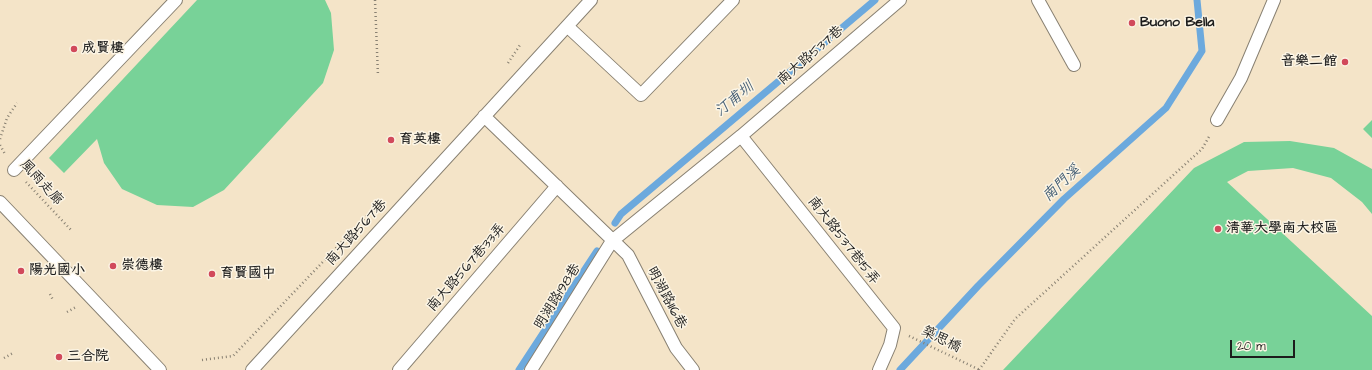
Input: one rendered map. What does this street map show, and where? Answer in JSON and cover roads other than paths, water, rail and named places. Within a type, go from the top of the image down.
[{"type":"lane","points":[[14,170],[176,0]]},
{"type":"lane","name":"南大路567巷","points":[[252,370],[591,0]]},
{"type":"lane","points":[[567,26],[641,95],[734,0]]},
{"type":"lane","name":"南大路537巷","points":[[612,241],[741,136],[900,0]]},
{"type":"lane","points":[[1038,0],[1074,65]]},
{"type":"lane","points":[[1218,120],[1241,78],[1274,0]]},
{"type":"lane","points":[[484,116],[612,241]]},
{"type":"lane","name":"南大路537巷15弄","points":[[741,136],[894,328],[890,345],[879,370]]},
{"type":"lane","name":"南大路567巷33弄","points":[[399,370],[557,186]]},
{"type":"lane","points":[[0,202],[160,370]]},
{"type":"lane","name":"明湖路198巷","points":[[531,370],[612,241]]},
{"type":"lane","name":"明湖路116巷","points":[[612,241],[628,255],[676,348],[693,370]]},
{"type":"waterway","name":"汀甫圳","points":[[615,223],[621,214],[875,0]]},
{"type":"waterway","name":"南門溪","points":[[900,370],[978,286],[1064,199],[1166,108],[1202,51],[1197,0]]},
{"type":"waterway","name":"汀甫圳","points":[[519,370],[597,251]]},
{"type":"place","name":"Buono Bella","points":[[1132,23]]},
{"type":"place","name":"成賢樓","points":[[74,49]]},
{"type":"place","name":"音樂二館","points":[[1345,62]]},
{"type":"place","name":"育英樓","points":[[391,140]]},
{"type":"place","name":"清華大學南大校區","points":[[1218,229]]},
{"type":"place","name":"崇德樓","points":[[113,266]]},
{"type":"place","name":"陽光國小","points":[[21,271]]},
{"type":"place","name":"育賢國中","points":[[212,274]]},
{"type":"place","name":"三合院","points":[[59,357]]}]
